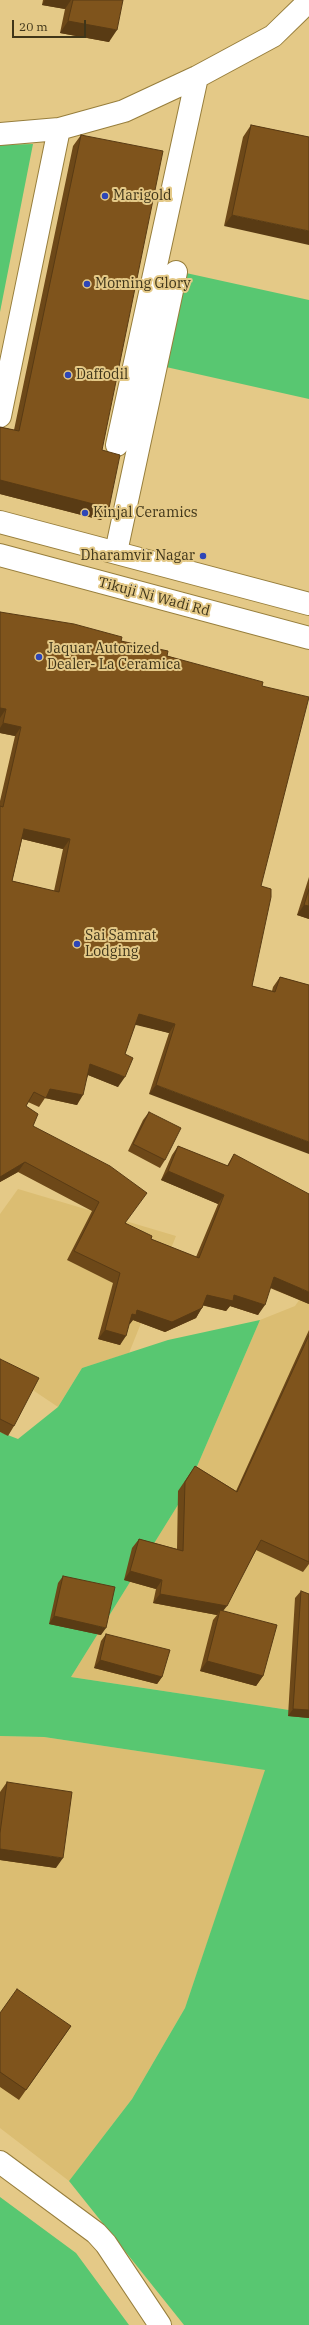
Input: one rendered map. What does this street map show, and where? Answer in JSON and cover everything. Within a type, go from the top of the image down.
[{"type":"street","points":[[0,134],[60,129],[124,112],[197,77],[273,36],[309,1]]},
{"type":"street","points":[[117,445],[197,77]]},
{"type":"street","points":[[0,416],[60,129]]},
{"type":"street","points":[[116,552],[176,272]]},
{"type":"street","points":[[0,522],[309,604]]},
{"type":"street","name":"Tikuji Ni Wadi Rd","points":[[0,555],[309,638]]},
{"type":"street","points":[[0,2162],[96,2233],[106,2244],[160,2325]]},
{"type":"shaded area","points":[[18,1189],[176,1236],[129,1353],[82,1368],[58,1407],[0,1368],[0,1214]]},
{"type":"shaded area","points":[[309,1286],[309,1713],[71,1677],[186,1492],[260,1320],[295,1306]]},
{"type":"shaded area","points":[[0,1736],[44,1737],[266,1770],[185,2008],[132,2099],[69,2181],[0,2128]]},
{"type":"green space","points":[[33,144],[0,312],[0,145]]},
{"type":"green space","points":[[186,273],[309,300],[309,399],[166,367]]},
{"type":"green space","points":[[260,1320],[186,1492],[71,1677],[309,1713],[309,2325],[184,2325],[69,2181],[132,2099],[185,2008],[265,1770],[44,1737],[0,1736],[0,1432],[18,1439],[58,1407],[82,1368],[168,1340]]},
{"type":"green space","points":[[0,2197],[76,2253],[129,2325],[0,2325]]},
{"type":"building","points":[[73,0],[123,0],[117,30],[68,21]]},
{"type":"building","points":[[251,125],[309,137],[309,231],[232,215]]},
{"type":"building","points":[[81,135],[163,151],[102,450],[120,455],[109,508],[0,480],[0,427],[19,431]]},
{"type":"building","points":[[0,612],[74,624],[122,637],[121,641],[168,651],[167,656],[263,682],[262,686],[309,697],[261,886],[271,889],[271,897],[252,986],[275,992],[280,977],[309,985],[309,1142],[156,1085],[175,1024],[139,1014],[125,1054],[133,1058],[125,1077],[90,1064],[83,1095],[50,1089],[46,1098],[34,1092],[26,1106],[38,1114],[33,1126],[110,1166],[147,1193],[125,1223],[152,1236],[151,1239],[199,1258],[224,1195],[168,1171],[178,1146],[228,1166],[234,1154],[309,1194],[309,1292],[274,1277],[265,1305],[234,1295],[233,1301],[207,1295],[202,1308],[172,1322],[137,1310],[136,1315],[132,1314],[126,1336],[105,1330],[120,1273],[74,1251],[99,1202],[25,1162],[0,1177],[0,806],[3,807],[21,727],[3,723],[6,709],[0,708]],"holes":[[[24,829],[70,839],[59,892],[12,881]]]},
{"type":"building","points":[[309,889],[309,906],[304,905]]},
{"type":"building","points":[[149,1112],[181,1128],[165,1160],[133,1144]]},
{"type":"building","points":[[309,1335],[309,1562],[261,1540],[227,1606],[160,1594],[162,1580],[130,1571],[139,1539],[183,1551],[185,1482],[195,1466],[237,1492]]},
{"type":"building","points":[[0,1359],[39,1378],[14,1426],[0,1419]]},
{"type":"building","points":[[63,1576],[115,1587],[106,1628],[54,1616]]},
{"type":"building","points":[[301,1591],[309,1594],[309,1710],[293,1709]]},
{"type":"building","points":[[220,1610],[277,1625],[263,1676],[207,1661]]},
{"type":"building","points":[[106,1634],[170,1650],[162,1677],[100,1660]]},
{"type":"building","points":[[7,1782],[72,1792],[63,1858],[0,1849],[0,1833]]},
{"type":"building","points":[[17,1989],[71,2026],[26,2090],[0,2072],[0,2013]]},
{"type":"place","name":"Marigold","points":[[105,196]]},
{"type":"place","name":"Morning Glory","points":[[87,284]]},
{"type":"place","name":"Daffodil","points":[[68,375]]},
{"type":"place","name":"Kinjal Ceramics","points":[[85,513]]},
{"type":"place","name":"Dharamvir Nagar","points":[[203,556]]},
{"type":"place","name":"Jaquar Autorized Dealer- La Ceramica","points":[[39,657]]},
{"type":"place","name":"Sai Samrat Lodging","points":[[77,944]]}]
